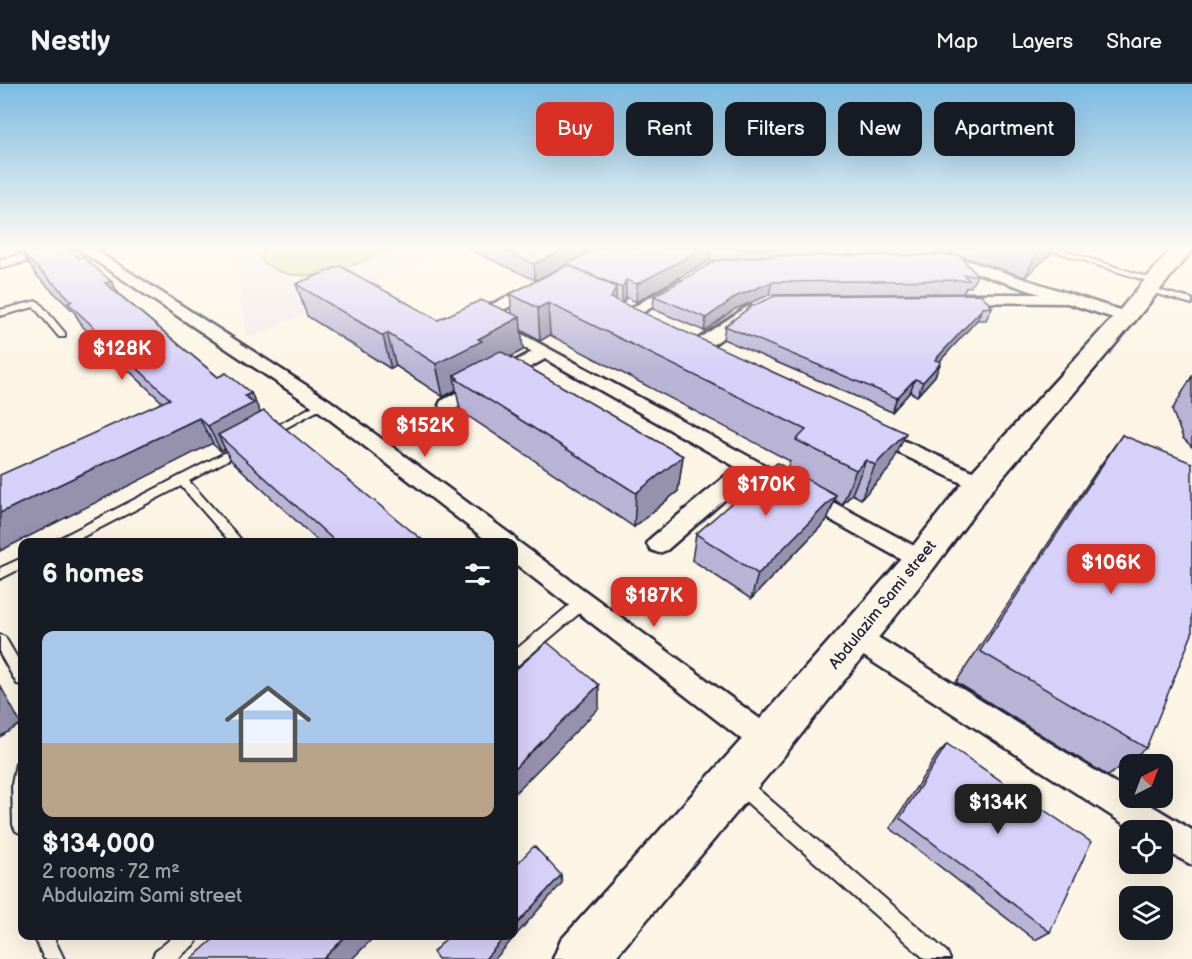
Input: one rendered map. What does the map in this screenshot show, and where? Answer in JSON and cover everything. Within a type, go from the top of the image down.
[{"type":"street","points":[[146,289],[322,404],[499,538]]},
{"type":"street","points":[[461,325],[532,289]]},
{"type":"street","points":[[646,326],[621,314],[669,289]]},
{"type":"street","points":[[1040,289],[1126,317]]},
{"type":"street","name":"Abdulazim Sami street","points":[[580,959],[857,638],[980,483],[1150,289]]},
{"type":"street","points":[[944,300],[1068,298]]},
{"type":"street","points":[[695,349],[742,314],[769,302]]},
{"type":"street","points":[[478,316],[921,560]]},
{"type":"street","points":[[675,340],[716,359]]},
{"type":"street","points":[[448,405],[545,352]]},
{"type":"street","points":[[854,424],[980,483]]},
{"type":"street","points":[[659,544],[751,466]]},
{"type":"street","points":[[518,553],[768,742]]},
{"type":"street","points":[[857,638],[1192,849]]},
{"type":"lane","points":[[1162,289],[1192,302]]},
{"type":"lane","points":[[0,313],[36,304],[62,335]]},
{"type":"lane","points":[[70,538],[322,404]]},
{"type":"lane","points":[[182,480],[234,538]]},
{"type":"lane","points":[[0,574],[18,565]]},
{"type":"lane","points":[[518,657],[583,602]]},
{"type":"lane","points":[[0,640],[18,673]]},
{"type":"lane","points":[[735,780],[940,959]]},
{"type":"lane","points":[[45,940],[54,959]]},
{"type":"lane","points":[[162,959],[184,940]]},
{"type":"shaded area","points":[[239,289],[363,289],[248,338]]},
{"type":"building","points":[[59,289],[112,289],[218,377],[226,373],[251,393],[245,396],[254,403],[208,426],[199,418],[0,513],[0,475],[170,399],[68,303],[72,301]]},
{"type":"building","points":[[304,289],[381,289],[438,320],[481,300],[520,317],[478,339],[482,341],[436,364],[387,333],[383,336]]},
{"type":"building","points":[[520,289],[615,289],[611,298],[906,433],[875,465],[866,460],[856,470],[796,440],[806,430],[548,303],[538,308],[510,294]]},
{"type":"building","points":[[666,289],[755,289],[737,296],[706,318],[654,296]]},
{"type":"building","points":[[981,294],[992,307],[983,308],[935,360],[941,362],[923,382],[915,379],[897,398],[725,326],[752,306],[775,296]]},
{"type":"building","points":[[500,351],[683,456],[636,493],[456,379],[458,378],[454,375]]},
{"type":"building","points":[[264,411],[420,538],[331,538],[218,435]]},
{"type":"building","points":[[1122,435],[1192,463],[1192,634],[1146,748],[980,651]]},
{"type":"building","points":[[777,463],[836,495],[758,574],[696,534]]},
{"type":"building","points":[[547,642],[599,685],[518,765],[518,668]]},
{"type":"building","points":[[947,744],[1091,842],[1050,932],[900,818]]},
{"type":"building","points":[[534,846],[561,875],[518,922],[518,863]]},
{"type":"building","points":[[212,940],[342,940],[323,959],[191,959]]},
{"type":"building","points":[[445,940],[502,940],[485,959],[438,959],[433,952]]}]
